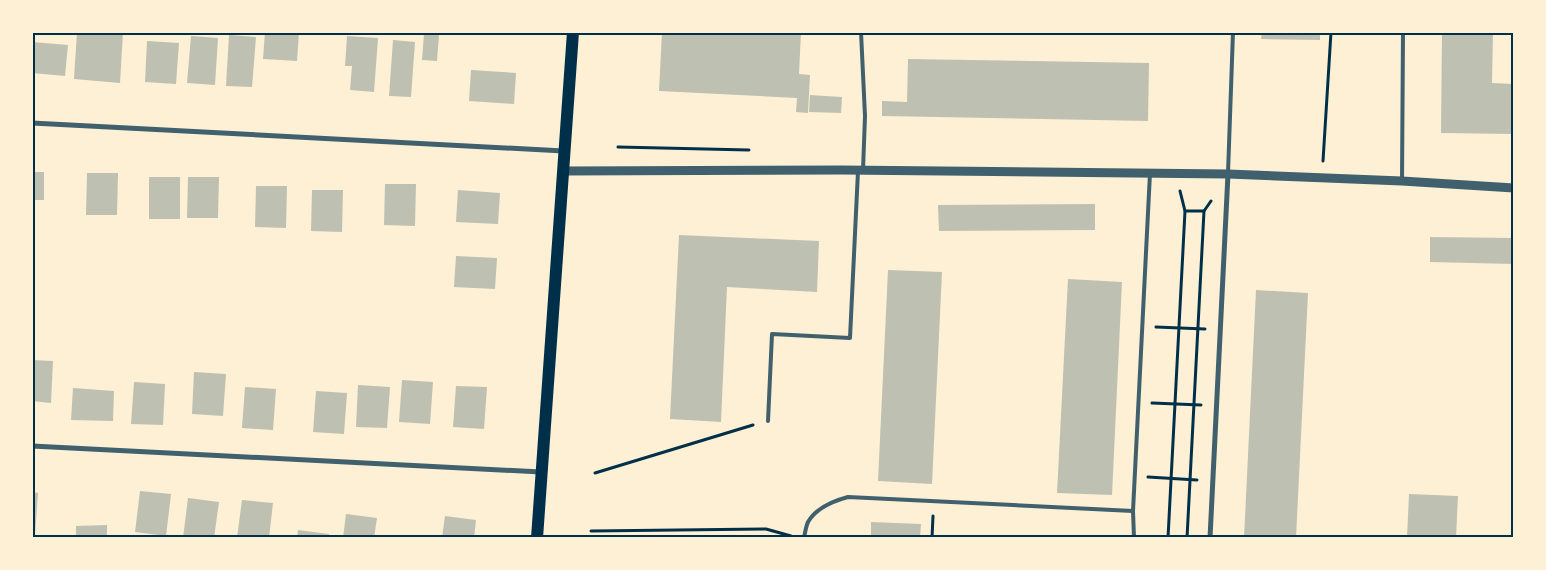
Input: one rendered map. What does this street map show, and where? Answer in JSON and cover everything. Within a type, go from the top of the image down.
[{"type":"main road","points":[[537,538],[573,32]]},
{"type":"street","points":[[32,124],[565,151]]},
{"type":"street","points":[[564,171],[1228,174],[1402,181],[1514,188]]},
{"type":"street","points":[[1210,538],[1228,174]]},
{"type":"street","points":[[32,446],[542,472]]},
{"type":"lane","points":[[768,420],[772,334],[850,338],[865,116],[861,32]]},
{"type":"lane","points":[[1228,174],[1233,32]]},
{"type":"lane","points":[[1402,181],[1404,32]]},
{"type":"lane","points":[[1134,538],[1134,477],[1150,173]]},
{"type":"lane","points":[[804,538],[808,522],[819,510],[832,502],[848,497],[1133,511]]},
{"type":"path","points":[[1314,161],[1323,161],[1331,32]]},
{"type":"path","points":[[618,147],[756,150]]},
{"type":"path","points":[[1168,538],[1185,211],[1204,211],[1187,538]]},
{"type":"path","points":[[1142,326],[1220,330]]},
{"type":"path","points":[[1139,402],[1216,406]]},
{"type":"path","points":[[595,473],[768,420]]},
{"type":"path","points":[[1134,477],[1213,481]]},
{"type":"path","points":[[932,538],[934,502]]},
{"type":"path","points":[[591,531],[766,529],[779,531],[793,538]]},
{"type":"building","points":[[77,32],[123,32],[120,83],[74,79]]},
{"type":"building","points":[[265,32],[299,32],[297,61],[263,59]]},
{"type":"building","points":[[662,32],[801,32],[799,74],[810,75],[808,113],[796,112],[797,98],[659,91]]},
{"type":"building","points":[[1262,32],[1320,32],[1320,40],[1261,39]]},
{"type":"building","points":[[1442,32],[1493,32],[1492,83],[1514,84],[1514,134],[1441,133]]},
{"type":"building","points":[[424,34],[439,35],[437,61],[422,60]]},
{"type":"building","points":[[229,35],[256,37],[252,87],[226,86]]},
{"type":"building","points":[[191,36],[218,38],[215,85],[187,83]]},
{"type":"building","points":[[347,36],[378,38],[374,92],[350,90],[352,66],[345,66]]},
{"type":"building","points":[[393,40],[415,42],[411,97],[389,96]]},
{"type":"building","points":[[147,41],[179,43],[176,84],[145,82]]},
{"type":"building","points":[[32,42],[68,45],[65,76],[32,73]]},
{"type":"building","points":[[908,59],[1149,63],[1148,121],[882,116],[882,101],[907,102]]},
{"type":"building","points":[[471,70],[516,73],[514,104],[469,101]]},
{"type":"building","points":[[810,95],[842,97],[841,113],[809,112]]},
{"type":"building","points":[[32,172],[44,172],[44,200],[32,200]]},
{"type":"building","points":[[87,173],[118,173],[117,215],[86,215]]},
{"type":"building","points":[[149,177],[180,177],[180,219],[149,219]]},
{"type":"building","points":[[188,177],[219,177],[218,218],[187,218]]},
{"type":"building","points":[[385,184],[416,184],[415,226],[384,225]]},
{"type":"building","points":[[256,186],[287,186],[286,228],[255,227]]},
{"type":"building","points":[[312,190],[343,190],[342,232],[311,231]]},
{"type":"building","points":[[458,190],[500,193],[498,224],[456,222]]},
{"type":"building","points":[[1095,204],[1095,230],[939,231],[938,205]]},
{"type":"building","points":[[679,235],[819,241],[817,292],[727,287],[721,422],[670,419]]},
{"type":"building","points":[[1430,237],[1514,238],[1514,264],[1430,262]]},
{"type":"building","points":[[456,256],[497,258],[495,289],[454,287]]},
{"type":"building","points":[[888,270],[942,272],[932,484],[878,481]]},
{"type":"building","points":[[1068,279],[1122,282],[1112,495],[1057,493]]},
{"type":"building","points":[[1256,290],[1308,293],[1296,538],[1244,538]]},
{"type":"building","points":[[32,360],[53,361],[51,403],[32,401]]},
{"type":"building","points":[[194,372],[226,374],[223,416],[192,414]]},
{"type":"building","points":[[402,380],[433,382],[430,424],[399,422]]},
{"type":"building","points":[[134,382],[165,384],[163,425],[131,424]]},
{"type":"building","points":[[358,385],[390,387],[387,428],[356,427]]},
{"type":"building","points":[[456,386],[487,387],[484,429],[453,427]]},
{"type":"building","points":[[245,387],[276,389],[273,430],[242,428]]},
{"type":"building","points":[[73,388],[114,391],[113,421],[71,420]]},
{"type":"building","points":[[316,391],[347,393],[344,434],[313,432]]},
{"type":"building","points":[[140,491],[171,494],[166,536],[135,532]]},
{"type":"building","points":[[32,492],[38,493],[35,535],[32,534]]},
{"type":"building","points":[[1409,494],[1458,496],[1456,538],[1407,538]]},
{"type":"building","points":[[188,498],[219,502],[214,538],[183,538]]},
{"type":"building","points":[[242,500],[273,503],[269,538],[237,538]]},
{"type":"building","points":[[346,514],[377,518],[374,538],[343,538]]},
{"type":"building","points":[[445,516],[476,520],[474,538],[442,538]]},
{"type":"building","points":[[871,522],[921,524],[920,538],[871,538]]},
{"type":"building","points":[[107,525],[107,538],[76,538],[76,526]]},
{"type":"building","points":[[298,530],[329,534],[329,538],[297,538]]}]
